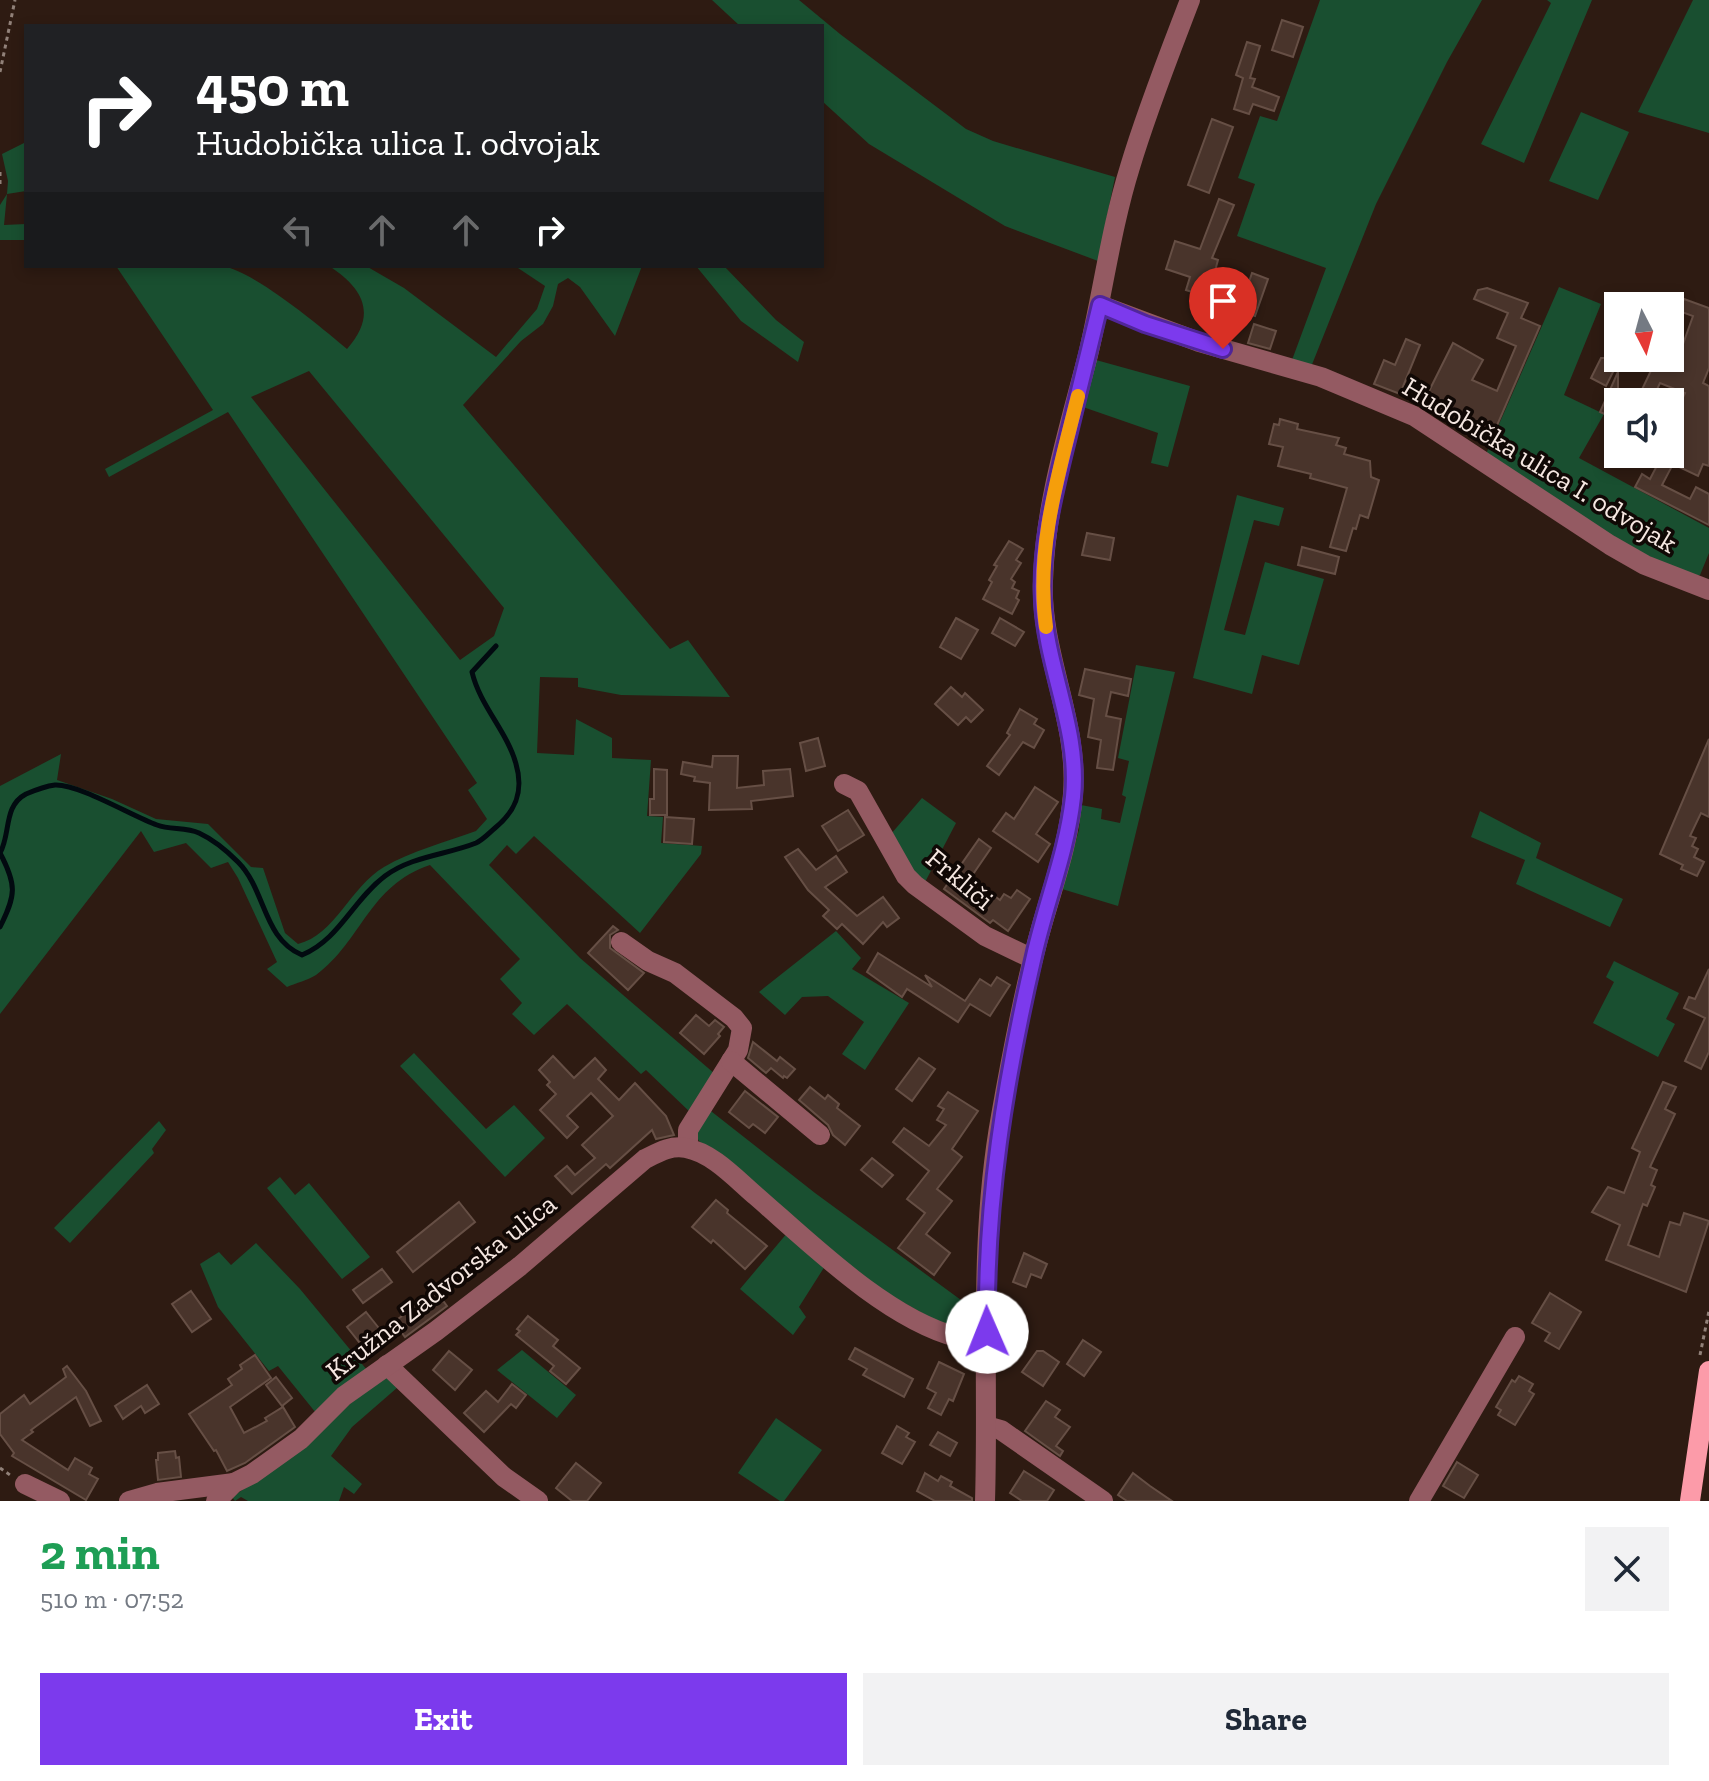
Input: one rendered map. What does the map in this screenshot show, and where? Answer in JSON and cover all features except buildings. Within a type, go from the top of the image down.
[{"type":"main road","points":[[1690,1501],[1709,1371]]},
{"type":"street","points":[[985,1501],[986,1284],[993,1173],[1000,1118],[1033,959],[1068,836],[1074,769],[1043,604],[1046,542],[1052,501],[1100,305],[1129,168],[1190,0]]},
{"type":"street","name":"Hudobička ulica I. odvojak","points":[[1100,305],[1185,338],[1321,377],[1414,416],[1645,565],[1707,583]]},
{"type":"street","name":"Frkliči","points":[[844,784],[852,785],[858,791],[906,876],[915,885],[985,936],[1033,959]]},
{"type":"street","points":[[621,942],[648,961],[675,973],[734,1018],[742,1028],[742,1037],[731,1061],[688,1130],[688,1148],[721,1166],[825,1256],[886,1302],[939,1331],[958,1338],[987,1341]]},
{"type":"street","points":[[731,1061],[820,1135]]},
{"type":"street","name":"Kružna Zadvorska ulica","points":[[216,1501],[234,1483],[301,1439],[344,1396],[520,1266],[645,1159],[666,1149],[688,1148]]},
{"type":"street","points":[[1419,1501],[1515,1337]]},
{"type":"street","points":[[387,1365],[504,1477],[538,1501]]},
{"type":"street","points":[[987,1426],[1001,1430],[1103,1501]]},
{"type":"street","name":"Kružna Zadvorska ulica","points":[[130,1501],[157,1493],[234,1483]]},
{"type":"street","points":[[25,1484],[60,1501]]},
{"type":"path","points":[[0,72],[15,0]]},
{"type":"path","points":[[0,172],[0,184]]},
{"type":"green space","points":[[712,0],[799,0],[966,129],[993,141],[1115,177],[1098,261],[1005,226],[869,144],[824,103],[824,24],[738,24]]},
{"type":"green space","points":[[1320,0],[1482,0],[1447,62],[1376,204],[1311,367],[1292,360],[1326,268],[1237,236],[1255,184],[1238,178],[1260,116],[1277,121]]},
{"type":"green space","points":[[1547,0],[1592,0],[1524,163],[1481,144],[1551,3]]},
{"type":"green space","points":[[1693,0],[1709,0],[1709,133],[1638,112]]},
{"type":"green space","points":[[1581,112],[1629,132],[1598,200],[1549,181]]},
{"type":"green space","points":[[24,143],[24,191],[7,194],[8,181],[2,154]]},
{"type":"green space","points":[[7,194],[4,225],[24,224],[24,240],[0,240],[0,205]]},
{"type":"green space","points":[[117,268],[235,270],[287,301],[347,349],[357,336],[364,313],[358,293],[351,283],[332,268],[369,268],[404,288],[496,357],[537,309],[545,286],[518,268],[641,268],[615,336],[580,287],[568,278],[558,284],[553,306],[543,324],[521,341],[463,405],[670,649],[688,640],[730,697],[621,695],[578,687],[578,678],[540,677],[537,753],[574,755],[576,719],[612,738],[612,758],[651,760],[647,816],[663,817],[661,843],[702,846],[701,854],[640,933],[534,836],[516,854],[507,845],[489,865],[580,958],[715,1074],[691,1113],[646,1070],[641,1074],[567,1004],[534,1035],[512,1014],[522,1003],[500,979],[520,959],[430,865],[409,874],[393,886],[345,946],[316,975],[287,987],[267,969],[277,962],[228,862],[211,868],[186,843],[154,852],[141,831],[0,1014],[0,786],[61,754],[57,780],[112,799],[156,819],[208,824],[251,867],[263,868],[285,933],[298,944],[322,931],[361,886],[384,867],[417,851],[476,831],[487,819],[468,790],[477,783],[228,412],[109,477],[105,469],[213,410]],"holes":[[[309,371],[504,608],[494,636],[460,660],[251,397]]]},
{"type":"green space","points":[[698,268],[726,268],[776,320],[804,342],[798,362],[741,321]]},
{"type":"green space","points":[[1559,287],[1601,304],[1564,395],[1604,414],[1579,458],[1709,528],[1709,553],[1700,575],[1682,573],[1656,563],[1560,505],[1486,454]]},
{"type":"green space","points":[[1096,360],[1190,386],[1168,467],[1151,463],[1158,433],[1083,407]]},
{"type":"green space","points":[[1237,495],[1284,508],[1279,526],[1254,520],[1224,630],[1245,635],[1265,562],[1324,579],[1299,665],[1262,655],[1252,694],[1193,678]]},
{"type":"green space","points":[[1136,665],[1175,672],[1118,906],[1062,889],[1079,830],[1081,805],[1102,809],[1101,819],[1120,823],[1129,761],[1118,758]]},
{"type":"green space","points":[[922,798],[956,823],[924,884],[914,874],[891,834]]},
{"type":"green space","points":[[1480,811],[1541,843],[1536,858],[1623,899],[1610,927],[1516,884],[1525,860],[1471,837]]},
{"type":"green space","points":[[836,931],[861,958],[852,969],[909,1003],[865,1070],[842,1054],[864,1022],[828,996],[802,997],[785,1015],[759,992]]},
{"type":"green space","points":[[1614,961],[1679,993],[1666,1019],[1675,1024],[1658,1057],[1593,1023],[1614,982],[1606,977]]},
{"type":"green space","points":[[414,1053],[486,1129],[514,1105],[545,1138],[505,1177],[400,1066]]},
{"type":"green space","points":[[707,1108],[815,1193],[976,1311],[976,1330],[936,1321],[885,1292],[826,1248],[699,1141],[695,1134]]},
{"type":"green space","points":[[159,1121],[166,1130],[152,1149],[154,1153],[70,1243],[54,1228]]},
{"type":"green space","points":[[280,1177],[295,1195],[309,1183],[370,1257],[342,1279],[267,1188]]},
{"type":"green space","points":[[788,1232],[825,1266],[799,1307],[806,1317],[793,1335],[740,1289]]},
{"type":"green space","points":[[256,1243],[300,1289],[367,1370],[316,1413],[278,1366],[269,1371],[218,1307],[200,1264],[219,1252],[231,1265]]},
{"type":"green space","points":[[522,1350],[576,1395],[557,1418],[497,1370]]},
{"type":"green space","points":[[386,1376],[398,1387],[352,1427],[331,1456],[362,1484],[354,1494],[344,1487],[339,1501],[248,1501],[241,1497],[235,1501],[232,1497],[294,1455]]},
{"type":"green space","points":[[776,1418],[822,1450],[784,1501],[738,1473]]},
{"type":"waterway","points":[[0,927],[12,898],[12,882],[0,853],[11,813],[26,794],[55,785],[91,795],[157,825],[194,831],[209,839],[234,858],[247,873],[279,938],[302,955],[315,948],[336,930],[385,876],[406,864],[479,842],[513,807],[519,783],[516,764],[472,672],[496,646]]},
{"type":"slow traffic","points":[[1046,627],[1043,604],[1046,542],[1052,501],[1078,396]]},
{"type":"route","points":[[987,1332],[989,1227],[1000,1118],[1037,941],[1068,836],[1073,793],[1071,742],[1043,604],[1046,542],[1052,501],[1100,305],[1145,324],[1223,349]]}]
